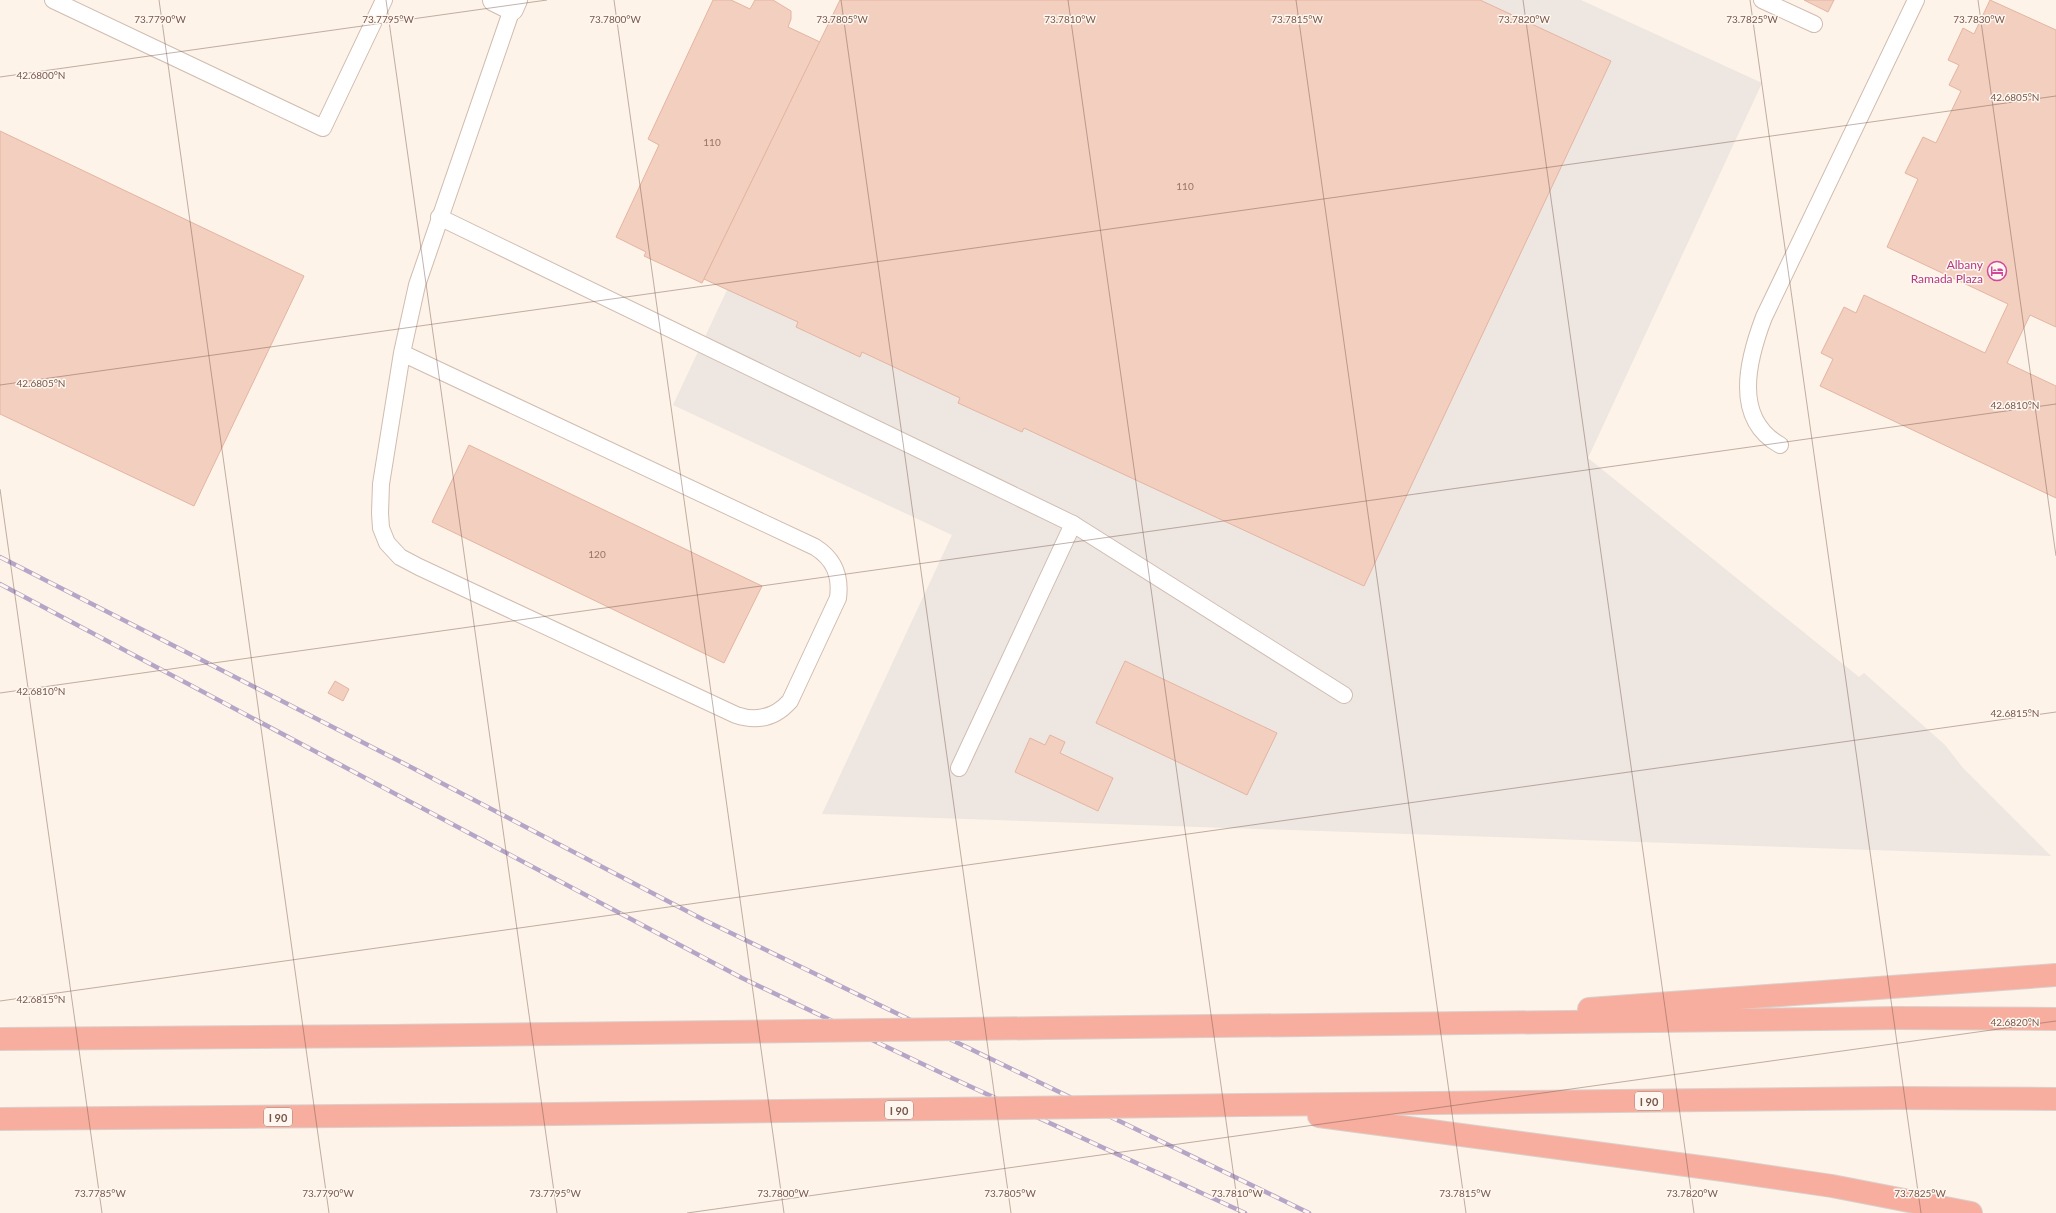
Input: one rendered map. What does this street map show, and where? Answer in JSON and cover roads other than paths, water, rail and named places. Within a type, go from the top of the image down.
[{"type":"highway","points":[[1364,1025],[2056,975]]},
{"type":"highway","points":[[0,1039],[388,1036],[1898,1018],[2056,1019]]},
{"type":"highway","name":"I 90","points":[[0,1119],[1895,1098],[2056,1099]]},
{"type":"highway","points":[[1242,1105],[1832,1186],[1971,1213]]},
{"type":"lane","points":[[53,0],[323,128],[384,0]]},
{"type":"lane","points":[[1762,0],[1814,24]]},
{"type":"lane","points":[[1780,445],[1769,439],[1754,419],[1748,388],[1750,355],[1764,317],[1916,0]]},
{"type":"lane","points":[[402,352],[815,547],[828,557],[838,576],[838,598],[790,701],[784,708],[770,716],[753,719],[736,715],[400,557],[387,543],[381,528],[381,484],[402,352],[417,285],[507,3]]},
{"type":"lane","points":[[439,217],[1073,524],[1344,695]]},
{"type":"lane","points":[[959,768],[1073,524]]},
{"type":"railway","points":[[0,557],[405,764],[704,920],[1309,1213]]},
{"type":"railway","points":[[0,584],[742,978],[952,1078],[1245,1213]]},
{"type":"place","name":"Albany Ramada Plaza","points":[[1997,271]]}]
